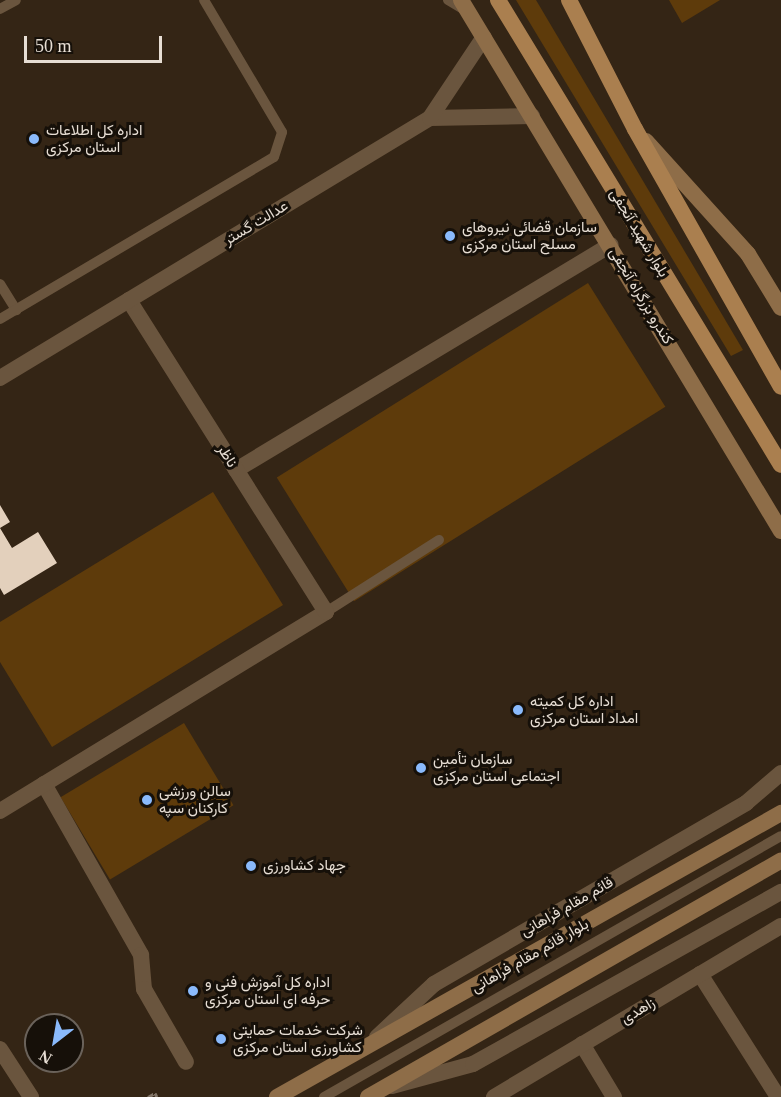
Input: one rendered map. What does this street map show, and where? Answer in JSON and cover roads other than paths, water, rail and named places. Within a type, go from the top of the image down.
[{"type":"main road","name":"بلوار شهید آنجفی","points":[[498,0],[781,465]]},
{"type":"main road","points":[[569,0],[635,129],[781,387]]},
{"type":"main road","name":"کندرو بزرگراه آنجفی","points":[[465,6],[781,531]]},
{"type":"main road","points":[[635,129],[748,254],[781,308]]},
{"type":"main road","name":"بلوار قائم مقام فراهانی","points":[[277,1097],[362,1053],[781,813]]},
{"type":"main road","points":[[376,1093],[781,860]]},
{"type":"street","name":"عدالت گستر","points":[[0,378],[430,118],[484,37]]},
{"type":"street","points":[[430,118],[532,116]]},
{"type":"street","points":[[236,470],[610,245]]},
{"type":"street","name":"ناظر","points":[[129,300],[326,612]]},
{"type":"street","points":[[0,811],[326,612]]},
{"type":"street","name":"قائم مقام فراهانی","points":[[362,1053],[434,984],[712,824],[763,791],[781,772]]},
{"type":"street","points":[[763,791],[781,781]]},
{"type":"street","points":[[44,784],[141,955],[144,989],[186,1062]]},
{"type":"street","points":[[376,1093],[473,1064],[781,892]]},
{"type":"street","name":"زاهدی","points":[[494,1097],[781,926]]},
{"type":"street","points":[[700,974],[778,1097]]},
{"type":"street","points":[[582,1044],[614,1097]]},
{"type":"street","points":[[0,1048],[31,1097]]},
{"type":"lane","points":[[0,9],[16,0]]},
{"type":"lane","points":[[0,319],[274,157],[282,132],[204,0]]},
{"type":"lane","points":[[448,0],[465,6]]},
{"type":"lane","points":[[0,284],[16,310]]},
{"type":"lane","points":[[326,612],[439,540]]},
{"type":"lane","points":[[324,1097],[781,836]]},
{"type":"place","name":"اداره کل اطلاعات استان مرکزی","points":[[34,139]]},
{"type":"place","name":"سازمان قضائی نیروهای مسلح استان مرکزی","points":[[450,236]]},
{"type":"place","name":"اداره کل کمیته امداد استان مرکزی","points":[[518,710]]},
{"type":"place","name":"سازمان تأمین اجتماعی استان مرکزی","points":[[421,768]]},
{"type":"place","name":"سالن ورزشی کارکنان سپه","points":[[147,800]]},
{"type":"place","name":"جهاد کشاورزی","points":[[251,866]]},
{"type":"place","name":"اداره کل آموزش فنی و حرفه ای استان مرکزی","points":[[193,991]]},
{"type":"place","name":"شرکت خدمات حمایتی کشاورزی استان مرکزی","points":[[221,1039]]}]
